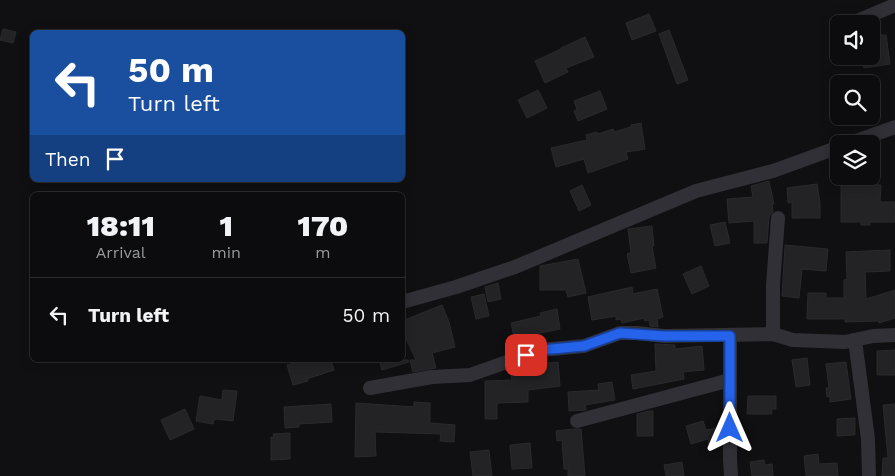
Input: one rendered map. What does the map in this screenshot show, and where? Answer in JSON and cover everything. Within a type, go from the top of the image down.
[{"type":"street","points":[[872,15],[895,6]]},
{"type":"street","points":[[872,135],[895,127]]},
{"type":"street","points":[[405,301],[456,287],[514,267],[696,191],[773,171],[830,150]]},
{"type":"street","points":[[773,334],[772,300],[778,218]]},
{"type":"street","points":[[370,388],[432,377],[470,375],[541,350],[584,346],[620,333],[664,336],[773,334],[793,340],[845,342],[873,336],[895,336]]},
{"type":"street","points":[[730,336],[731,476]]},
{"type":"street","points":[[855,340],[868,439],[869,476]]},
{"type":"street","points":[[577,421],[730,380]]},
{"type":"building","points":[[649,14],[656,31],[632,40],[626,23]]},
{"type":"building","points":[[880,28],[881,35],[886,35],[890,64],[864,68],[864,65],[880,65]]},
{"type":"building","points":[[3,29],[16,32],[13,43],[0,40]]},
{"type":"building","points":[[669,30],[688,80],[677,84],[659,34]]},
{"type":"building","points":[[585,37],[594,57],[566,68],[568,72],[545,83],[535,61]]},
{"type":"building","points":[[538,90],[547,108],[527,118],[518,100]]},
{"type":"building","points":[[600,91],[607,109],[578,121],[574,111],[577,109],[574,101]]},
{"type":"building","points":[[641,123],[645,149],[626,152],[628,159],[588,173],[584,159],[556,167],[551,148],[587,140],[586,135],[597,132],[598,134],[613,129],[614,132]]},
{"type":"building","points":[[769,181],[774,204],[772,204],[773,211],[769,217],[767,243],[754,243],[754,221],[729,223],[727,199],[753,197],[751,186]]},
{"type":"building","points":[[817,184],[820,218],[792,218],[792,202],[788,203],[787,188]]},
{"type":"building","points":[[582,185],[591,205],[579,211],[570,191]]},
{"type":"building","points":[[841,185],[881,185],[880,202],[895,202],[895,222],[870,222],[870,225],[861,225],[861,222],[841,222]]},
{"type":"building","points":[[725,222],[730,243],[715,246],[710,225]]},
{"type":"building","points":[[652,226],[654,246],[652,246],[656,268],[631,273],[627,254],[631,253],[628,229]]},
{"type":"building","points":[[785,245],[828,249],[826,271],[802,269],[799,298],[782,296]]},
{"type":"building","points":[[890,250],[890,271],[865,272],[866,299],[895,290],[895,318],[879,323],[879,321],[845,322],[845,319],[807,319],[808,293],[826,293],[826,298],[844,298],[844,280],[847,279],[846,252]]},
{"type":"building","points":[[578,259],[586,293],[568,297],[566,290],[540,290],[540,266]]},
{"type":"building","points":[[701,266],[709,286],[692,294],[683,274]]},
{"type":"building","points":[[498,283],[501,299],[488,302],[485,287]]},
{"type":"building","points":[[632,287],[633,294],[657,289],[663,317],[657,319],[658,327],[650,326],[649,320],[645,321],[644,318],[622,323],[621,319],[616,320],[616,316],[592,320],[588,297]]},
{"type":"building","points":[[484,294],[489,316],[476,319],[471,297]]},
{"type":"building","points":[[442,305],[449,322],[455,347],[432,353],[436,368],[413,372],[410,360],[416,360],[405,336],[405,320]]},
{"type":"building","points":[[557,309],[560,329],[530,335],[531,338],[515,341],[511,323],[541,316],[540,313]]},
{"type":"building","points":[[655,344],[675,345],[675,349],[702,346],[704,370],[683,372],[684,379],[633,389],[631,375],[656,371]]},
{"type":"building","points":[[895,350],[895,375],[877,375],[877,351]]},
{"type":"building","points":[[807,358],[810,385],[796,387],[792,360]]},
{"type":"building","points":[[405,360],[408,360],[409,362],[382,370],[380,362],[405,362]]},
{"type":"building","points":[[298,362],[332,362],[334,370],[293,385],[287,365]]},
{"type":"building","points":[[558,362],[560,386],[528,390],[528,402],[497,403],[497,419],[485,419],[485,381],[512,380],[511,375],[534,374],[533,364]]},
{"type":"building","points":[[846,362],[851,399],[830,402],[830,396],[827,397],[826,388],[829,388],[826,364]]},
{"type":"building","points":[[612,382],[615,400],[585,405],[586,410],[569,411],[568,392],[599,390],[598,384]]},
{"type":"building","points":[[223,390],[237,391],[233,421],[217,419],[214,420],[213,424],[196,421],[200,396],[222,400]]},
{"type":"building","points":[[748,396],[776,396],[776,409],[771,409],[772,414],[747,414]]},
{"type":"building","points":[[414,402],[430,403],[430,423],[455,425],[454,442],[440,441],[441,434],[375,432],[376,456],[355,457],[356,403],[414,407]]},
{"type":"building","points":[[331,404],[332,422],[299,424],[299,427],[285,428],[284,407]]},
{"type":"building","points":[[895,404],[895,476],[882,476],[883,458],[888,458],[883,405]]},
{"type":"building","points":[[185,409],[194,429],[170,440],[161,420]]},
{"type":"building","points":[[653,411],[653,436],[637,436],[637,414]]},
{"type":"building","points":[[855,418],[855,435],[837,436],[837,419]]},
{"type":"building","points":[[703,421],[706,430],[720,428],[721,445],[709,447],[708,439],[691,444],[686,426]]},
{"type":"building","points":[[581,429],[585,476],[568,476],[568,469],[564,469],[562,440],[557,441],[556,431]]},
{"type":"building","points":[[290,433],[290,459],[271,460],[271,437],[274,437],[273,434]]},
{"type":"building","points":[[530,443],[532,468],[512,469],[510,445]]},
{"type":"building","points":[[489,450],[492,476],[473,476],[470,452]]},
{"type":"building","points":[[818,454],[819,464],[837,463],[838,476],[806,476],[804,456]]},
{"type":"building","points":[[764,460],[765,465],[772,464],[773,476],[752,476],[750,462]]},
{"type":"building","points":[[682,462],[684,476],[666,476],[664,465]]},
{"type":"route","points":[[526,355],[541,350],[584,346],[620,333],[664,336],[730,336],[730,428]]}]
